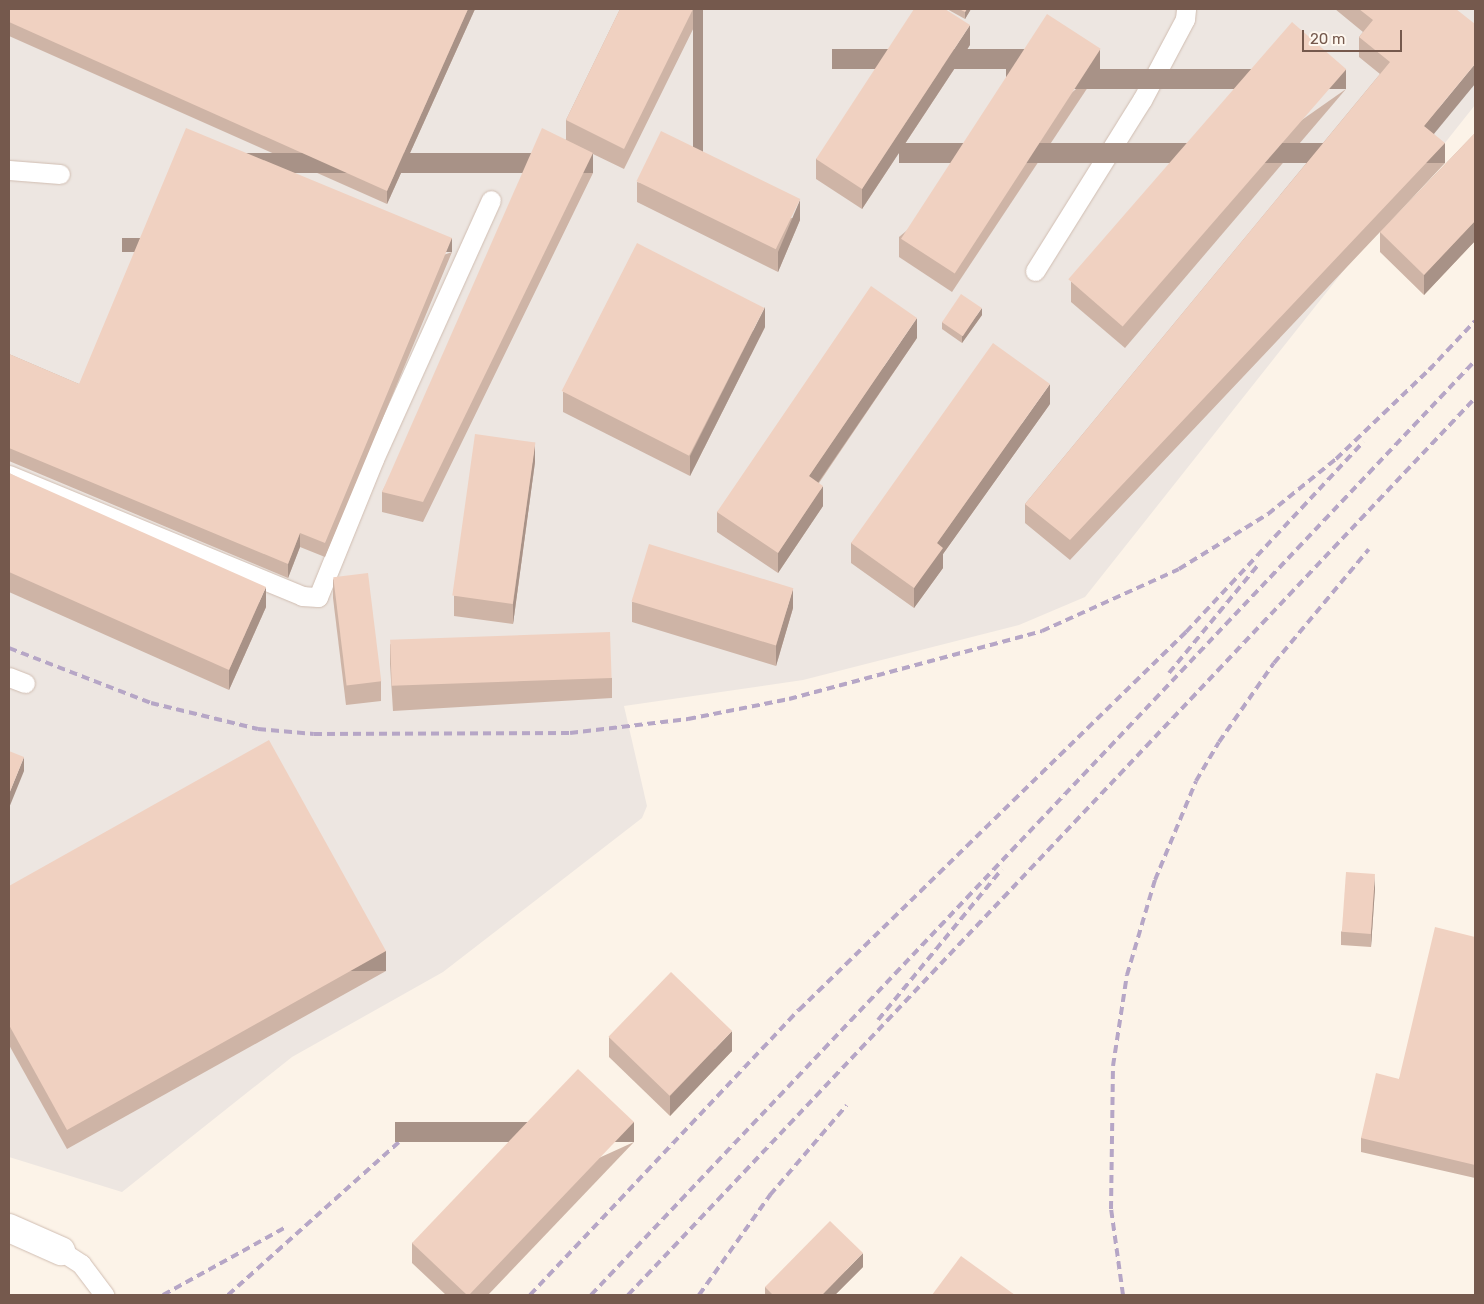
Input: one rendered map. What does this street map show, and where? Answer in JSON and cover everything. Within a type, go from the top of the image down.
[{"type":"street","points":[[9,1228],[61,1251]]},
{"type":"lane","points":[[1035,271],[1142,100],[1186,20],[1186,9]]},
{"type":"lane","points":[[9,170],[60,174]]},
{"type":"lane","points":[[9,475],[302,596],[318,597],[374,459],[491,200]]},
{"type":"lane","points":[[61,1251],[81,1264],[104,1295]]},
{"type":"shaded area","points":[[9,9],[1475,9],[1475,105],[1085,597],[1019,625],[803,680],[624,706],[647,806],[642,818],[443,972],[292,1057],[122,1192],[9,1157]]},
{"type":"building","points":[[9,9],[468,9],[387,191],[9,22]]},
{"type":"building","points":[[620,9],[693,9],[624,149],[566,120]]},
{"type":"building","points":[[914,9],[945,9],[970,25],[862,189],[816,159]]},
{"type":"building","points":[[1359,9],[1456,9],[1475,24],[1475,64],[1424,126],[1445,143],[1070,540],[1025,504],[1390,62],[1359,37],[1373,20]]},
{"type":"building","points":[[1047,14],[1101,49],[955,274],[901,239]]},
{"type":"building","points":[[1292,22],[1346,69],[1123,327],[1068,279]]},
{"type":"building","points":[[186,128],[452,238],[325,543],[300,533],[288,564],[9,448],[9,354],[79,384]]},
{"type":"building","points":[[542,128],[593,153],[423,502],[382,492]]},
{"type":"building","points":[[661,131],[800,199],[776,249],[636,181]]},
{"type":"building","points":[[1475,133],[1475,221],[1424,275],[1380,232]]},
{"type":"building","points":[[637,243],[764,308],[689,456],[562,391]]},
{"type":"building","points":[[871,286],[917,318],[809,476],[823,486],[778,553],[717,512]]},
{"type":"building","points":[[961,294],[982,308],[963,336],[942,322]]},
{"type":"building","points":[[993,343],[1050,384],[937,543],[943,548],[914,588],[851,543]]},
{"type":"building","points":[[475,434],[535,442],[513,604],[452,595]]},
{"type":"building","points":[[9,473],[266,587],[229,670],[9,572]]},
{"type":"building","points":[[649,544],[793,588],[776,646],[631,601]]},
{"type":"building","points":[[368,573],[381,681],[347,685],[333,577]]},
{"type":"building","points":[[610,632],[612,678],[392,686],[390,640]]},
{"type":"building","points":[[269,740],[386,951],[67,1130],[9,1025],[9,886]]},
{"type":"building","points":[[9,751],[24,757],[9,794]]},
{"type":"building","points":[[1346,872],[1375,874],[1371,934],[1342,932]]},
{"type":"building","points":[[1435,927],[1475,937],[1475,1165],[1361,1138],[1376,1073],[1399,1079]]},
{"type":"building","points":[[671,972],[732,1031],[670,1096],[608,1037]]},
{"type":"building","points":[[578,1069],[634,1122],[467,1295],[412,1243]]},
{"type":"building","points":[[830,1221],[863,1253],[822,1295],[773,1295],[765,1287]]},
{"type":"building","points":[[961,1256],[1015,1295],[932,1295]]},
{"type":"railway","points":[[1429,370],[1475,321]]},
{"type":"railway","points":[[591,1295],[1475,361]]},
{"type":"railway","points":[[9,648],[151,703],[258,729],[314,734],[570,733],[688,719],[789,699],[1042,631],[1179,569],[1268,514],[1336,459],[1433,366]]},
{"type":"railway","points":[[628,1295],[1475,398]]},
{"type":"railway","points":[[530,1295],[799,1010],[1186,632],[1363,442]]},
{"type":"railway","points":[[1123,1295],[1111,1209],[1113,1066],[1127,975],[1155,880],[1196,781],[1219,742],[1274,663],[1369,549]]},
{"type":"railway","points":[[1169,673],[1258,565]]},
{"type":"railway","points":[[878,1020],[1002,869]]},
{"type":"railway","points":[[699,1295],[770,1195],[847,1105]]},
{"type":"railway","points":[[228,1295],[399,1142]]},
{"type":"railway","points":[[163,1295],[286,1227]]}]
